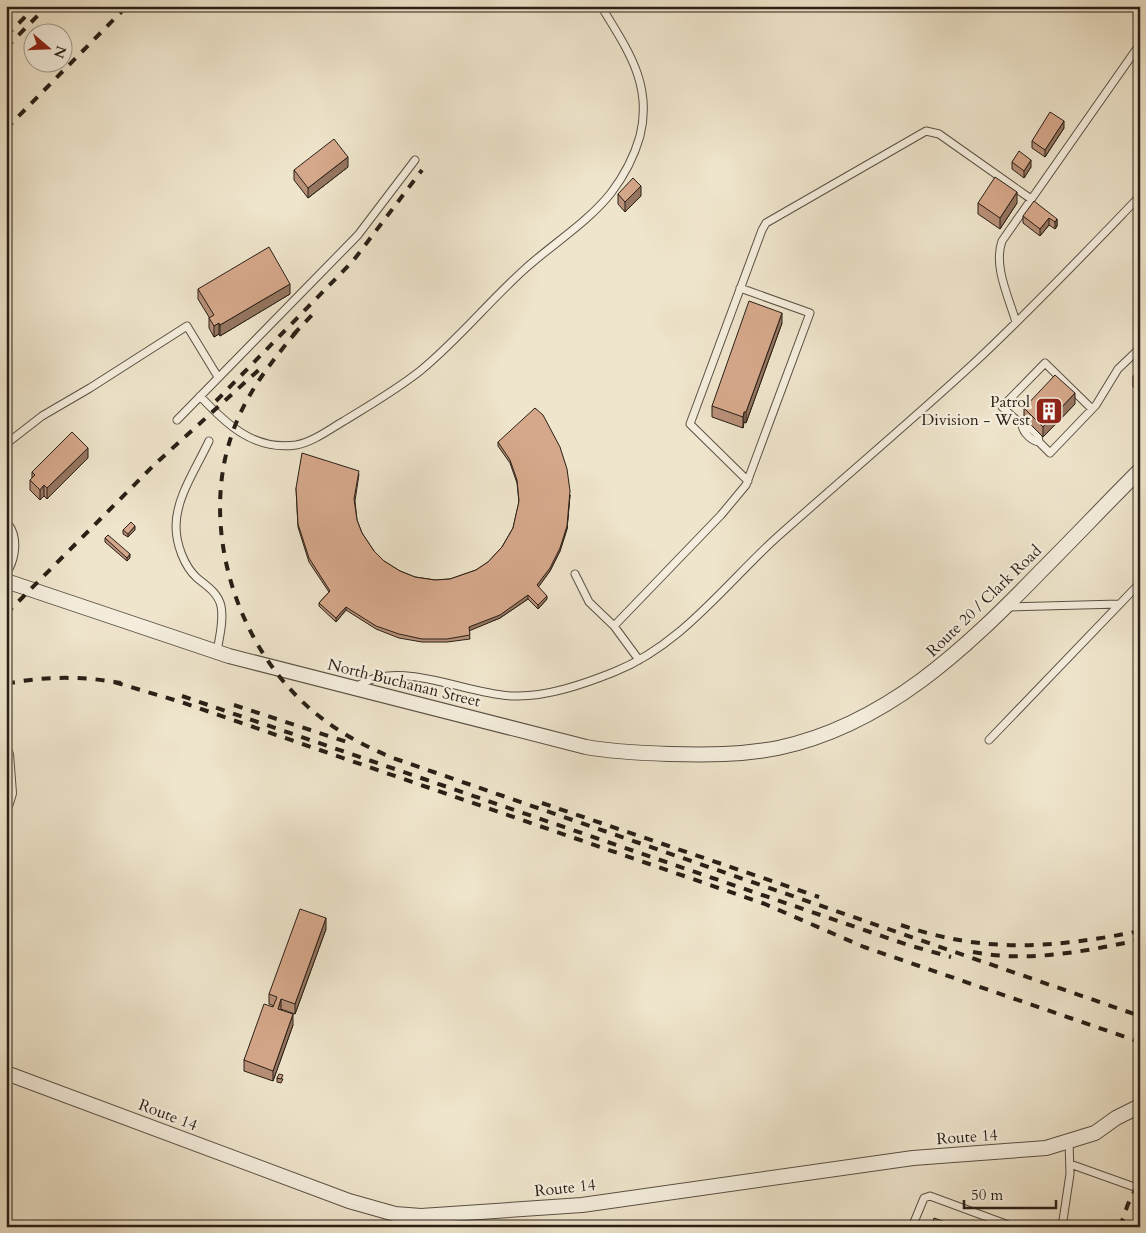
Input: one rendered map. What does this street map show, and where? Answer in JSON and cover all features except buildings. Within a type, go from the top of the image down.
[{"type":"street","name":"Route 20 / Clark Road","points":[[803,740],[856,719],[906,692],[961,650],[1006,607],[1140,470]]},
{"type":"street","points":[[6,527],[11,542],[11,555],[7,566]]},
{"type":"street","name":"North Buchanan Street","points":[[6,581],[217,652],[602,750],[728,755],[780,747],[803,740]]},
{"type":"street","points":[[6,754],[9,793],[6,803]]},
{"type":"street","name":"Route 14","points":[[6,1073],[366,1207],[406,1216],[582,1205],[832,1171],[912,1158],[1046,1148],[1095,1133],[1116,1118],[1140,1106]]},
{"type":"lane","points":[[200,396],[230,427],[248,438],[279,445],[304,443],[376,401],[421,370],[526,268],[598,207],[624,175],[633,157],[640,134],[643,108],[640,79],[634,64],[601,6]]},
{"type":"lane","points":[[1016,322],[999,264],[999,250],[1006,235],[1140,44]]},
{"type":"lane","points":[[748,481],[690,424],[766,223],[926,130],[939,134],[1031,199]]},
{"type":"lane","points":[[177,420],[358,235],[416,160]]},
{"type":"lane","points":[[355,688],[372,678],[395,676],[505,696],[524,696],[578,685],[639,660],[678,634],[764,550],[901,429],[1016,322],[1140,196]]},
{"type":"lane","points":[[614,626],[722,515],[748,481],[810,313],[740,288]]},
{"type":"lane","points":[[6,444],[42,416],[90,388],[187,326],[218,377]]},
{"type":"lane","points":[[1092,409],[1045,363],[1002,407],[1022,426],[1029,427],[1038,435],[1039,442],[1050,453],[1092,409],[1118,369],[1140,348]]},
{"type":"lane","points":[[209,441],[184,491],[176,526],[178,545],[189,568],[216,594],[221,606],[222,619],[217,652]]},
{"type":"lane","points":[[575,574],[589,602],[614,626],[639,660]]},
{"type":"lane","points":[[989,740],[1140,583]]},
{"type":"lane","points":[[1006,607],[1119,604]]},
{"type":"lane","points":[[1062,1227],[1068,1194],[1069,1141]]},
{"type":"lane","points":[[1070,1164],[1140,1189]]},
{"type":"lane","points":[[912,1227],[924,1198],[930,1196],[1014,1227]]},
{"type":"railway","points":[[6,36],[36,6]]},
{"type":"railway","points":[[6,48],[47,6]]},
{"type":"railway","points":[[6,129],[127,6]]},
{"type":"railway","points":[[216,401],[353,261],[422,170]]},
{"type":"railway","points":[[293,335],[314,313]]},
{"type":"railway","points":[[297,331],[251,392],[237,420],[223,471],[220,509],[223,547],[232,585],[246,621],[264,655],[287,686],[314,712],[352,738],[393,758],[1140,1016]]},
{"type":"railway","points":[[6,614],[154,465],[263,366]]},
{"type":"railway","points":[[6,684],[35,679],[64,678],[121,683]]},
{"type":"railway","points":[[114,682],[181,702],[765,904],[864,947],[1140,1042]]},
{"type":"railway","points":[[182,696],[908,945],[951,957]]},
{"type":"railway","points":[[234,705],[353,744]]},
{"type":"railway","points":[[542,803],[819,897]]},
{"type":"railway","points":[[901,925],[962,941],[1020,945],[1078,941],[1140,931]]},
{"type":"railway","points":[[973,952],[994,955],[1036,956],[1078,952],[1140,940]]},
{"type":"railway","points":[[1120,1227],[1128,1204],[1140,1180]]},
{"type":"place","name":"Patrol Division - West","points":[[1049,411]]}]
